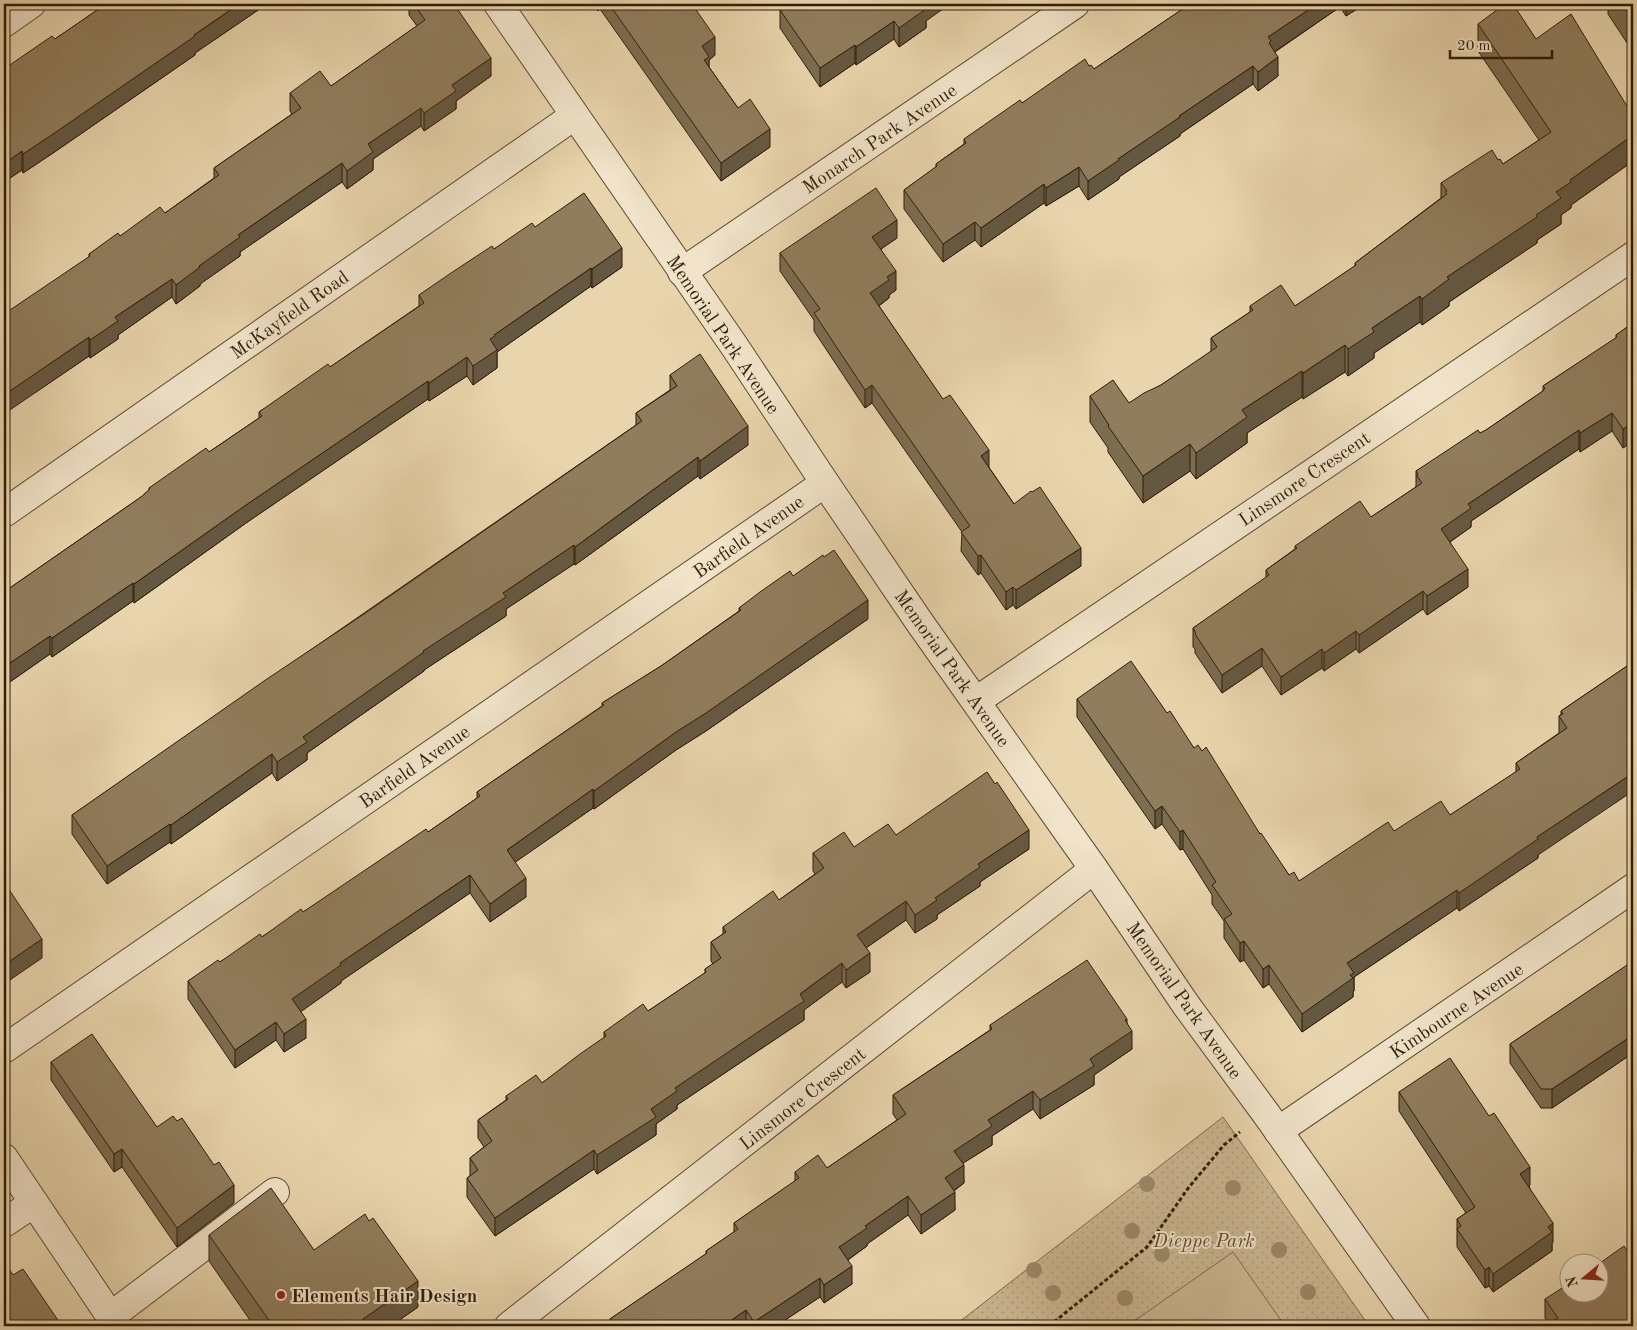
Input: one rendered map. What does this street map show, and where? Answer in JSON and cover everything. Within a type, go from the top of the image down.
[{"type":"street","points":[[4,23],[31,4]]},
{"type":"street","name":"Memorial Park Avenue","points":[[498,4],[735,347],[825,483],[1186,1005],[1416,1326]]},
{"type":"street","name":"Monarch Park Avenue","points":[[682,272],[1075,4]]},
{"type":"street","name":"McKayfield Road","points":[[4,513],[574,116]]},
{"type":"street","name":"Linsmore Crescent","points":[[976,701],[1633,256]]},
{"type":"street","name":"Barfield Avenue","points":[[4,1049],[825,483]]},
{"type":"street","name":"Linsmore Crescent","points":[[509,1326],[1094,870]]},
{"type":"street","name":"Kimbourne Avenue","points":[[1278,1131],[1633,888]]},
{"type":"street","points":[[4,1158],[114,1321],[275,1192]]},
{"type":"street","points":[[4,1223],[34,1203]]},
{"type":"path","points":[[1049,1326],[1147,1247],[1189,1187],[1224,1145],[1240,1132]]},
{"type":"green space","name":"Dieppe Park","points":[[1223,1117],[1369,1326],[954,1326]]},
{"type":"green space","points":[[1233,1252],[1285,1326],[1127,1326]]},
{"type":"building","points":[[106,4],[239,4],[56,132],[23,154],[22,151],[4,164],[4,69],[52,36],[55,39]]},
{"type":"building","points":[[414,4],[454,4],[491,58],[452,85],[456,91],[424,113],[421,108],[368,144],[373,152],[347,171],[342,163],[238,235],[240,237],[176,285],[172,279],[115,317],[118,321],[90,340],[89,337],[4,395],[4,314],[90,256],[89,254],[118,233],[120,236],[160,207],[165,213],[219,175],[214,168],[301,108],[290,93],[320,71],[331,86],[425,20]]},
{"type":"building","points":[[609,4],[692,4],[715,37],[702,46],[709,57],[704,60],[738,108],[750,99],[770,129],[721,163]]},
{"type":"building","points":[[789,4],[924,4],[922,5],[926,9],[899,28],[894,21],[856,47],[855,45],[820,68],[780,10]]},
{"type":"building","points":[[1190,4],[1317,4],[1268,37],[1271,41],[1269,43],[1278,57],[1258,72],[1253,66],[1088,181],[1079,167],[1046,188],[1044,184],[981,228],[975,222],[943,244],[904,190],[966,143],[964,139],[1020,100],[1022,103],[1085,59],[1089,66],[1091,65],[1094,69]]},
{"type":"building","points":[[1505,4],[1513,4],[1536,39],[1571,14],[1633,116],[1633,135],[1570,180],[1571,182],[1556,192],[1561,198],[1536,215],[1537,217],[1447,277],[1449,279],[1422,299],[1420,296],[1372,328],[1374,332],[1348,349],[1345,345],[1242,410],[1247,417],[1196,453],[1190,444],[1143,476],[1108,426],[1090,396],[1113,380],[1129,403],[1161,385],[1217,347],[1211,338],[1253,310],[1250,306],[1281,285],[1295,306],[1356,265],[1355,263],[1447,194],[1441,183],[1492,150],[1503,164],[1551,132],[1478,24]]},
{"type":"building","points":[[1622,4],[1633,4],[1633,20]]},
{"type":"building","points":[[876,188],[897,220],[872,237],[896,271],[887,277],[889,280],[870,293],[943,399],[950,395],[989,450],[981,456],[1014,504],[1031,491],[1040,487],[1081,548],[1016,590],[1013,587],[1006,592],[981,555],[978,556],[961,532],[970,526],[872,385],[865,390],[814,313],[820,309],[780,253]]},
{"type":"building","points":[[584,193],[622,248],[494,335],[490,339],[497,350],[473,366],[467,357],[429,383],[428,381],[134,584],[4,667],[4,592],[141,497],[149,488],[206,448],[209,452],[262,416],[259,412],[328,364],[330,367],[424,303],[419,295],[492,246],[494,249],[532,223],[535,227]]},
{"type":"building","points":[[1633,323],[1633,423],[1623,429],[1612,413],[1580,433],[1579,430],[1468,504],[1471,508],[1441,529],[1468,569],[1427,596],[1423,591],[1359,635],[1356,631],[1324,653],[1322,649],[1281,677],[1262,648],[1222,675],[1193,628],[1269,575],[1266,570],[1297,548],[1295,546],[1360,501],[1371,517],[1422,483],[1416,471],[1478,430],[1480,433],[1486,430],[1543,391],[1545,388],[1543,386],[1617,337],[1616,335]]},
{"type":"building","points":[[700,354],[748,426],[700,461],[698,457],[575,547],[574,545],[503,593],[506,597],[423,651],[303,737],[307,742],[277,762],[272,754],[171,825],[107,866],[72,815],[642,421],[636,413],[677,386],[670,375]]},
{"type":"building","points":[[834,550],[868,600],[507,850],[526,878],[490,904],[470,875],[340,963],[341,965],[292,999],[306,1019],[284,1034],[276,1022],[235,1050],[188,981],[218,960],[220,962],[260,934],[262,937],[301,909],[303,912],[426,829],[428,832],[480,796],[477,792],[604,705],[602,703],[661,666],[741,610],[739,608],[790,571],[793,576],[823,555],[824,557]]},
{"type":"building","points":[[1131,661],[1167,713],[1170,711],[1194,748],[1198,745],[1202,751],[1206,747],[1260,834],[1289,875],[1294,872],[1299,881],[1388,822],[1394,831],[1441,801],[1450,815],[1520,769],[1516,763],[1567,728],[1559,716],[1563,714],[1561,711],[1633,662],[1633,773],[1537,837],[1538,839],[1459,893],[1457,890],[1347,963],[1354,973],[1350,975],[1353,978],[1302,1014],[1269,965],[1263,969],[1244,941],[1240,943],[1224,919],[1232,914],[1212,885],[1216,882],[1183,830],[1180,832],[1162,806],[1155,811],[1077,699]]},
{"type":"building","points":[[987,772],[995,784],[997,782],[1029,830],[978,864],[980,867],[935,898],[937,900],[915,915],[906,901],[857,935],[870,953],[846,970],[842,963],[800,994],[804,1001],[675,1088],[677,1091],[651,1109],[656,1117],[597,1155],[594,1150],[495,1218],[467,1178],[478,1170],[470,1158],[492,1141],[478,1120],[508,1099],[506,1096],[536,1075],[542,1083],[606,1036],[604,1032],[643,1004],[648,1011],[706,972],[705,969],[721,958],[711,942],[726,932],[723,927],[773,891],[779,900],[824,868],[813,853],[844,832],[854,847],[888,824],[896,835]]},
{"type":"building","points":[[4,882],[42,939],[4,965]]},
{"type":"building","points":[[1087,960],[1127,1019],[1125,1020],[1132,1031],[1090,1059],[1094,1066],[1040,1100],[1033,1091],[988,1120],[992,1126],[954,1151],[964,1165],[945,1178],[955,1192],[921,1215],[908,1196],[839,1247],[852,1266],[824,1285],[820,1278],[754,1322],[746,1310],[723,1326],[615,1326],[610,1319],[707,1253],[706,1251],[738,1229],[734,1223],[799,1178],[795,1172],[818,1155],[827,1168],[906,1114],[893,1095],[992,1029],[990,1025]]},
{"type":"building","points":[[1633,961],[1633,1035],[1552,1089],[1541,1089],[1510,1044]]},
{"type":"building","points":[[92,1034],[157,1127],[173,1116],[177,1121],[182,1118],[214,1165],[219,1162],[234,1185],[177,1228],[122,1149],[114,1154],[51,1062]]},
{"type":"building","points":[[1450,1058],[1489,1116],[1494,1113],[1530,1167],[1520,1174],[1553,1223],[1548,1227],[1552,1232],[1493,1274],[1489,1267],[1485,1270],[1457,1229],[1461,1226],[1457,1219],[1475,1207],[1399,1092]]},
{"type":"building","points":[[271,1188],[314,1250],[365,1214],[369,1221],[373,1218],[418,1281],[363,1319],[368,1326],[273,1326],[209,1235]]},
{"type":"building","points":[[1624,1246],[1633,1259],[1633,1326],[1545,1326],[1558,1318],[1545,1299],[1560,1289],[1560,1302],[1610,1302],[1610,1256]]},
{"type":"building","points":[[4,1262],[13,1275],[23,1269],[62,1326],[4,1326]]},
{"type":"place","name":"Elements Hair Design","points":[[281,1295]]}]
